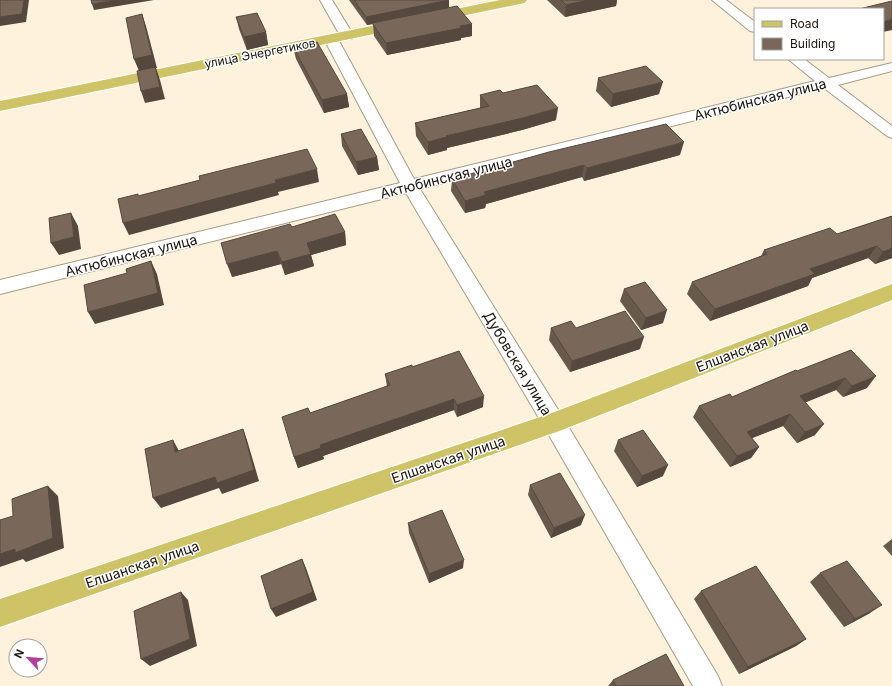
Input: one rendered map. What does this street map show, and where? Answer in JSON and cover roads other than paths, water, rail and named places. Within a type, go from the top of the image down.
[{"type":"main road","name":"улица Энергетиков","points":[[0,106],[520,0]]},
{"type":"main road","name":"Елшанская улица","points":[[0,613],[554,423],[892,292]]},
{"type":"street","name":"Дубовская улица","points":[[326,0],[339,37],[410,186],[554,423],[708,686]]},
{"type":"street","points":[[718,0],[754,27]]},
{"type":"street","points":[[796,60],[892,134]]},
{"type":"street","name":"Актюбинская улица","points":[[0,287],[826,82],[892,67]]}]
